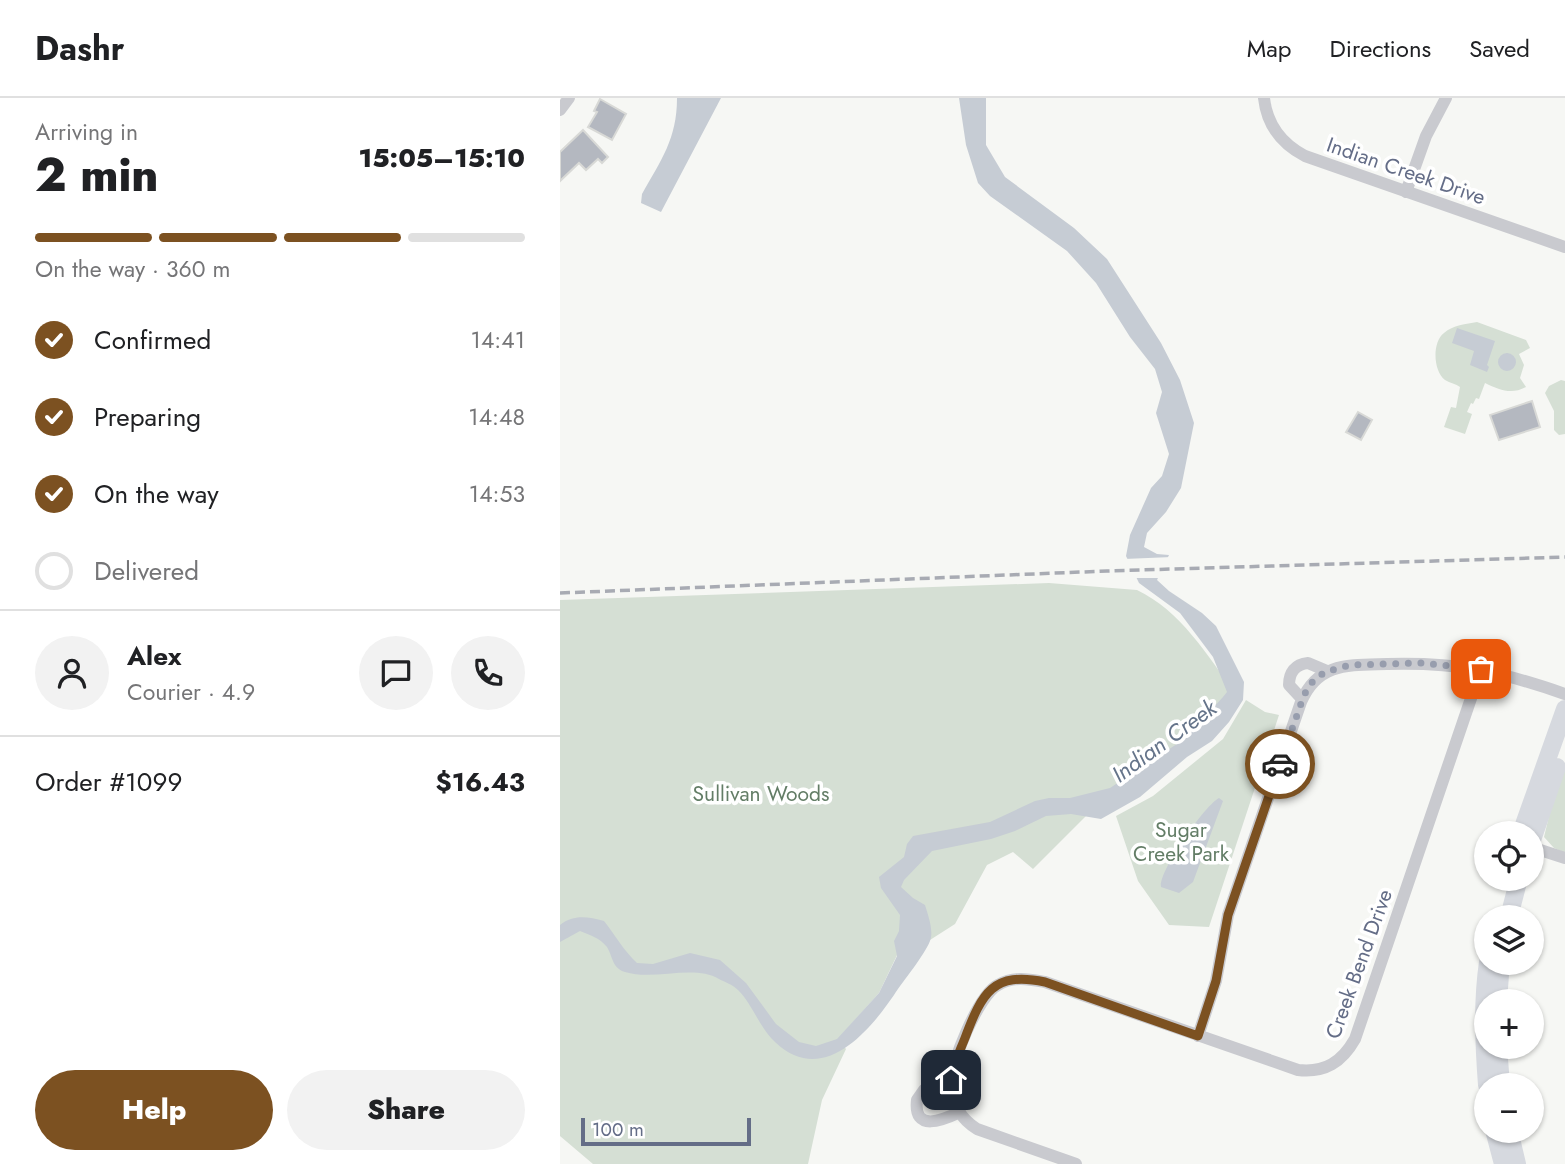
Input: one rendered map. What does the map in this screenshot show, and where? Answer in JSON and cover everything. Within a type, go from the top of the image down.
[{"type":"main road","points":[[1525,821],[1565,709]]},
{"type":"main road","points":[[1539,821],[1565,744]]},
{"type":"main road","points":[[1501,1143],[1513,1164]]},
{"type":"main road","points":[[1511,1143],[1513,1164]]},
{"type":"street","points":[[560,110],[569,98]]},
{"type":"street","name":"Indian Creek Drive","points":[[1264,98],[1271,124],[1281,139],[1294,150],[1565,247]]},
{"type":"street","points":[[1406,192],[1426,136],[1446,98]]},
{"type":"street","points":[[1302,699],[1289,685],[1294,669],[1308,663],[1326,671]]},
{"type":"street","points":[[1198,1036],[1216,981],[1228,915],[1302,699],[1313,681],[1326,671],[1350,665],[1421,663],[1481,669],[1523,679],[1565,694]]},
{"type":"street","name":"Creek Bend Drive","points":[[951,1085],[952,1073],[978,1006],[988,991],[999,984],[1024,978],[1045,982],[1298,1070],[1318,1070],[1331,1066],[1346,1054],[1355,1039],[1481,669]]},
{"type":"street","points":[[1544,850],[1565,858]]},
{"type":"street","points":[[960,1112],[937,1123],[926,1121],[918,1112],[917,1100],[925,1090],[951,1085],[953,1099],[968,1123],[982,1131],[1076,1164]]},
{"type":"green space","points":[[1477,322],[1526,340],[1530,348],[1519,354],[1524,365],[1520,378],[1526,387],[1505,391],[1485,383],[1479,399],[1476,398],[1473,404],[1471,403],[1467,412],[1472,414],[1465,434],[1444,427],[1451,407],[1456,408],[1460,387],[1441,376],[1436,364],[1436,349],[1440,337],[1448,330]]},
{"type":"green space","points":[[1561,380],[1565,381],[1565,434],[1559,435],[1554,430],[1554,411],[1545,393],[1549,386]]},
{"type":"green space","name":"Sullivan Woods","points":[[1049,583],[1137,590],[1153,599],[1192,635],[1235,693],[1228,714],[1106,796],[1033,869],[1013,852],[987,865],[955,924],[930,940],[908,932],[879,993],[838,1039],[846,1049],[822,1100],[808,1164],[593,1164],[560,1136],[560,600]]},
{"type":"green space","name":"Sugar Creek Park","points":[[1246,700],[1265,712],[1279,715],[1209,927],[1169,925],[1138,881],[1116,816],[1153,796],[1223,739]]},
{"type":"green space","points":[[1565,768],[1565,853],[1554,848],[1544,837]]},
{"type":"shaded area","points":[[677,98],[721,98],[661,212],[641,203],[642,194],[671,137]]},
{"type":"shaded area","name":"Indian Creek","points":[[959,98],[986,98],[986,145],[1005,177],[1074,228],[1107,259],[1161,343],[1180,380],[1194,423],[1181,488],[1166,512],[1147,533],[1144,547],[1157,554],[1169,555],[1157,580],[1216,626],[1244,682],[1243,700],[1229,722],[1212,741],[1187,757],[1140,797],[1101,819],[1071,814],[1046,816],[991,839],[932,851],[904,880],[901,887],[925,905],[931,933],[927,947],[871,1025],[842,1050],[826,1057],[810,1059],[793,1054],[775,1042],[743,996],[729,984],[698,973],[648,975],[625,972],[615,965],[604,944],[591,935],[580,931],[560,942],[560,925],[576,918],[604,921],[637,963],[653,964],[690,953],[720,960],[746,983],[776,1024],[799,1042],[816,1046],[837,1039],[879,993],[897,956],[894,941],[899,931],[900,915],[881,888],[879,877],[904,857],[907,844],[913,836],[990,822],[1035,801],[1070,798],[1110,788],[1186,738],[1186,732],[1227,692],[1213,657],[1180,613],[1139,583],[1126,556],[1130,535],[1151,488],[1162,476],[1169,454],[1156,413],[1162,392],[1155,369],[1130,337],[1096,283],[1067,251],[990,196],[978,183],[966,145]]},
{"type":"shaded area","points":[[1457,328],[1495,341],[1487,372],[1470,365],[1474,351],[1452,343]]},
{"type":"shaded area","points":[[1507,353],[1513,356],[1516,362],[1513,368],[1507,371],[1501,368],[1498,362],[1501,356]]},
{"type":"shaded area","points":[[1219,798],[1223,801],[1193,882],[1179,893],[1161,887],[1167,868],[1184,840],[1212,803]]},
{"type":"pier","points":[[1172,557],[1162,578],[1133,578],[1124,559]]},
{"type":"building","points":[[600,99],[626,114],[612,140],[588,127],[597,112],[594,111]]},
{"type":"building","points":[[583,130],[608,157],[602,163],[598,159],[586,170],[579,163],[560,181],[560,152]]},
{"type":"building","points":[[1532,401],[1540,427],[1499,440],[1490,415]]},
{"type":"building","points":[[1358,412],[1372,420],[1361,440],[1346,432]]},
{"type":"railway","points":[[560,593],[1107,571],[1565,557]]},
{"type":"way so far","points":[[1280,764],[1307,689],[1319,676],[1333,668],[1350,665],[1445,663],[1481,669]]},
{"type":"route","points":[[951,1080],[978,1006],[988,991],[1011,980],[1024,978],[1045,982],[1198,1036],[1216,981],[1228,915],[1280,764]]}]
